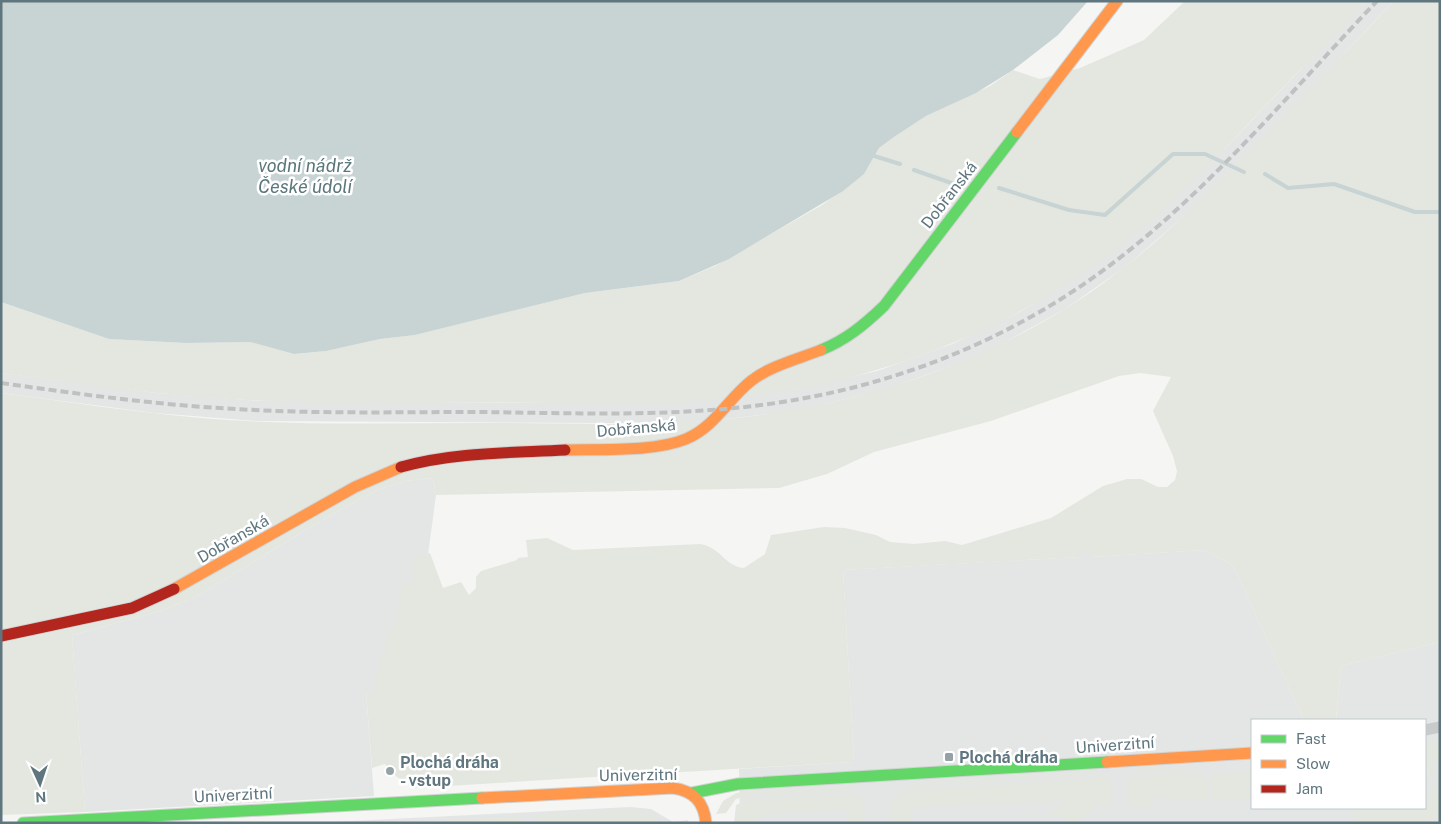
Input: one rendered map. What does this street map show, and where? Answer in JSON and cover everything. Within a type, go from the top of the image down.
[{"type":"street","name":"Dobřanská","points":[[1,636],[132,608],[186,584],[355,487],[391,470],[426,460],[468,455],[670,444],[697,434],[715,419],[748,382],[759,375],[842,342],[864,326],[884,306],[1117,1]]},
{"type":"street","points":[[1426,730],[1440,727]]},
{"type":"street","name":"Univerzitní","points":[[23,823],[673,788],[692,793],[738,784],[1251,753]]},
{"type":"street","points":[[692,793],[702,804],[706,823]]},
{"type":"shaded area","points":[[1185,1],[1366,1],[1221,152],[1168,204],[1141,228],[1083,273],[1009,317],[921,355],[876,370],[830,382],[735,398],[634,404],[238,400],[102,387],[1,373],[1,302],[109,339],[186,343],[250,342],[294,354],[326,351],[380,339],[415,335],[585,293],[679,281],[715,266],[822,205],[864,174],[879,148],[926,116],[990,86],[1013,70],[1040,79],[1080,68],[1144,40]]},
{"type":"shaded area","points":[[1366,1],[1394,1],[1252,150],[1190,211],[1125,267],[1065,309],[998,346],[960,363],[883,390],[795,411],[684,423],[257,421],[155,413],[1,393],[1,373],[157,393],[258,401],[601,403],[791,390],[877,371],[952,344],[1021,311],[1055,291],[1112,251],[1176,196],[1237,136]]},
{"type":"shaded area","points":[[1394,1],[1440,1],[1440,642],[1341,666],[1336,719],[1304,719],[1233,565],[1204,550],[1091,557],[1091,552],[1080,552],[1080,557],[843,570],[854,762],[630,775],[629,771],[610,772],[610,776],[415,788],[397,777],[385,764],[372,768],[366,691],[373,691],[389,630],[396,626],[402,584],[411,585],[415,555],[430,553],[443,588],[461,582],[469,595],[476,588],[476,577],[481,571],[517,560],[518,558],[528,557],[526,540],[547,538],[573,550],[700,544],[713,549],[737,567],[744,568],[765,554],[771,535],[824,527],[845,528],[876,535],[890,542],[914,544],[945,541],[962,545],[1051,518],[1103,486],[1127,479],[1141,479],[1158,487],[1167,487],[1175,480],[1177,471],[1173,456],[1153,411],[1171,377],[1140,373],[1119,376],[991,421],[874,452],[827,474],[779,488],[436,495],[433,478],[405,481],[377,490],[319,522],[194,598],[157,612],[72,635],[85,812],[1,815],[1,393],[201,418],[344,424],[612,424],[688,422],[788,411],[837,401],[933,373],[979,354],[1024,332],[1068,307],[1098,287],[1128,265],[1183,217]]},
{"type":"shaded area","points":[[433,478],[436,495],[419,623],[373,691],[366,692],[374,796],[85,812],[72,635],[157,612],[194,598],[319,522],[377,490],[405,481]]},
{"type":"shaded area","points":[[1204,550],[1233,565],[1304,719],[1251,719],[1251,809],[1426,809],[1426,719],[1336,719],[1341,666],[1440,642],[1440,823],[740,823],[739,769],[854,762],[843,570],[1079,557],[1080,552],[1091,552],[1091,557]]},
{"type":"shaded area","points":[[1440,742],[1440,763],[1432,765],[1433,774],[1429,775],[1426,766],[1426,745]]},
{"type":"shaded area","points":[[1159,767],[1194,770],[1135,773],[1142,769]]},
{"type":"shaded area","points":[[1251,771],[1251,800],[1212,799],[1212,775]]},
{"type":"shaded area","points":[[1091,772],[1102,775],[1012,780],[1009,777]]},
{"type":"shaded area","points":[[1178,774],[1208,775],[1208,800],[1152,798],[1151,808],[1129,805],[1127,792],[1131,777]]},
{"type":"shaded area","points":[[1003,777],[999,781],[903,787],[901,785]]},
{"type":"shaded area","points":[[1105,778],[1110,786],[1112,797],[1105,808],[1098,802],[1080,823],[1062,823],[1061,816],[1053,817],[1052,807],[1063,807],[1063,801],[912,807],[912,823],[893,823],[890,814],[891,806],[901,791]]},
{"type":"shaded area","points":[[1435,785],[1437,794],[1440,794],[1440,823],[1353,823],[1354,809],[1426,809],[1426,797],[1433,795],[1431,786]]},
{"type":"shaded area","points":[[852,787],[851,790],[743,797],[736,799],[726,813],[716,814],[723,801],[736,793]]},
{"type":"shaded area","points":[[853,794],[863,803],[865,814],[863,823],[848,823],[847,809],[762,814],[758,823],[734,823],[736,805],[747,800]]},
{"type":"shaded area","points":[[630,807],[651,809],[673,822],[688,820],[688,823],[312,823]]},
{"type":"shaded area","points":[[636,811],[649,814],[663,823],[534,823],[534,815]]},
{"type":"shaded area","points":[[522,816],[522,823],[391,823]]},
{"type":"water","name":"vodní nádrž České údolí","points":[[1,1],[1088,1],[1058,35],[1013,70],[976,93],[926,116],[894,137],[879,148],[864,174],[843,191],[729,259],[679,281],[585,293],[415,335],[380,339],[326,351],[294,354],[250,342],[186,343],[109,339],[1,302]]},
{"type":"waterway","points":[[999,188],[1069,210],[1105,215],[1173,154],[1205,154],[1244,172]]},
{"type":"waterway","points":[[871,155],[900,164]]},
{"type":"waterway","points":[[914,170],[957,185]]},
{"type":"waterway","points":[[1265,174],[1288,188],[1334,184],[1415,212],[1440,212]]},
{"type":"railway","points":[[1,383],[148,402],[266,411],[327,412],[663,413],[769,404],[813,397],[856,387],[899,374],[982,342],[1022,322],[1061,299],[1106,268],[1148,235],[1228,160],[1377,1]]},
{"type":"traffic: fast","points":[[821,350],[839,342],[884,306],[1017,132]]},
{"type":"traffic: fast","points":[[692,793],[738,784],[1107,762]]},
{"type":"traffic: fast","points":[[23,823],[482,798]]},
{"type":"traffic: slow","points":[[1017,132],[1117,1]]},
{"type":"traffic: slow","points":[[565,450],[643,448],[686,439],[696,434],[713,420],[751,381],[775,367],[821,350]]},
{"type":"traffic: slow","points":[[174,589],[355,487],[401,467]]},
{"type":"traffic: slow","points":[[1107,762],[1251,753]]},
{"type":"traffic: slow","points":[[482,798],[673,788],[687,792],[697,799],[703,809],[706,823]]},
{"type":"traffic: jam","points":[[401,467],[441,458],[565,450]]},
{"type":"traffic: jam","points":[[1,636],[132,608],[174,589]]},
{"type":"place","name":"Plochá dráha","points":[[949,757]]},
{"type":"place","name":"Plochá dráha - vstup","points":[[390,771]]}]
